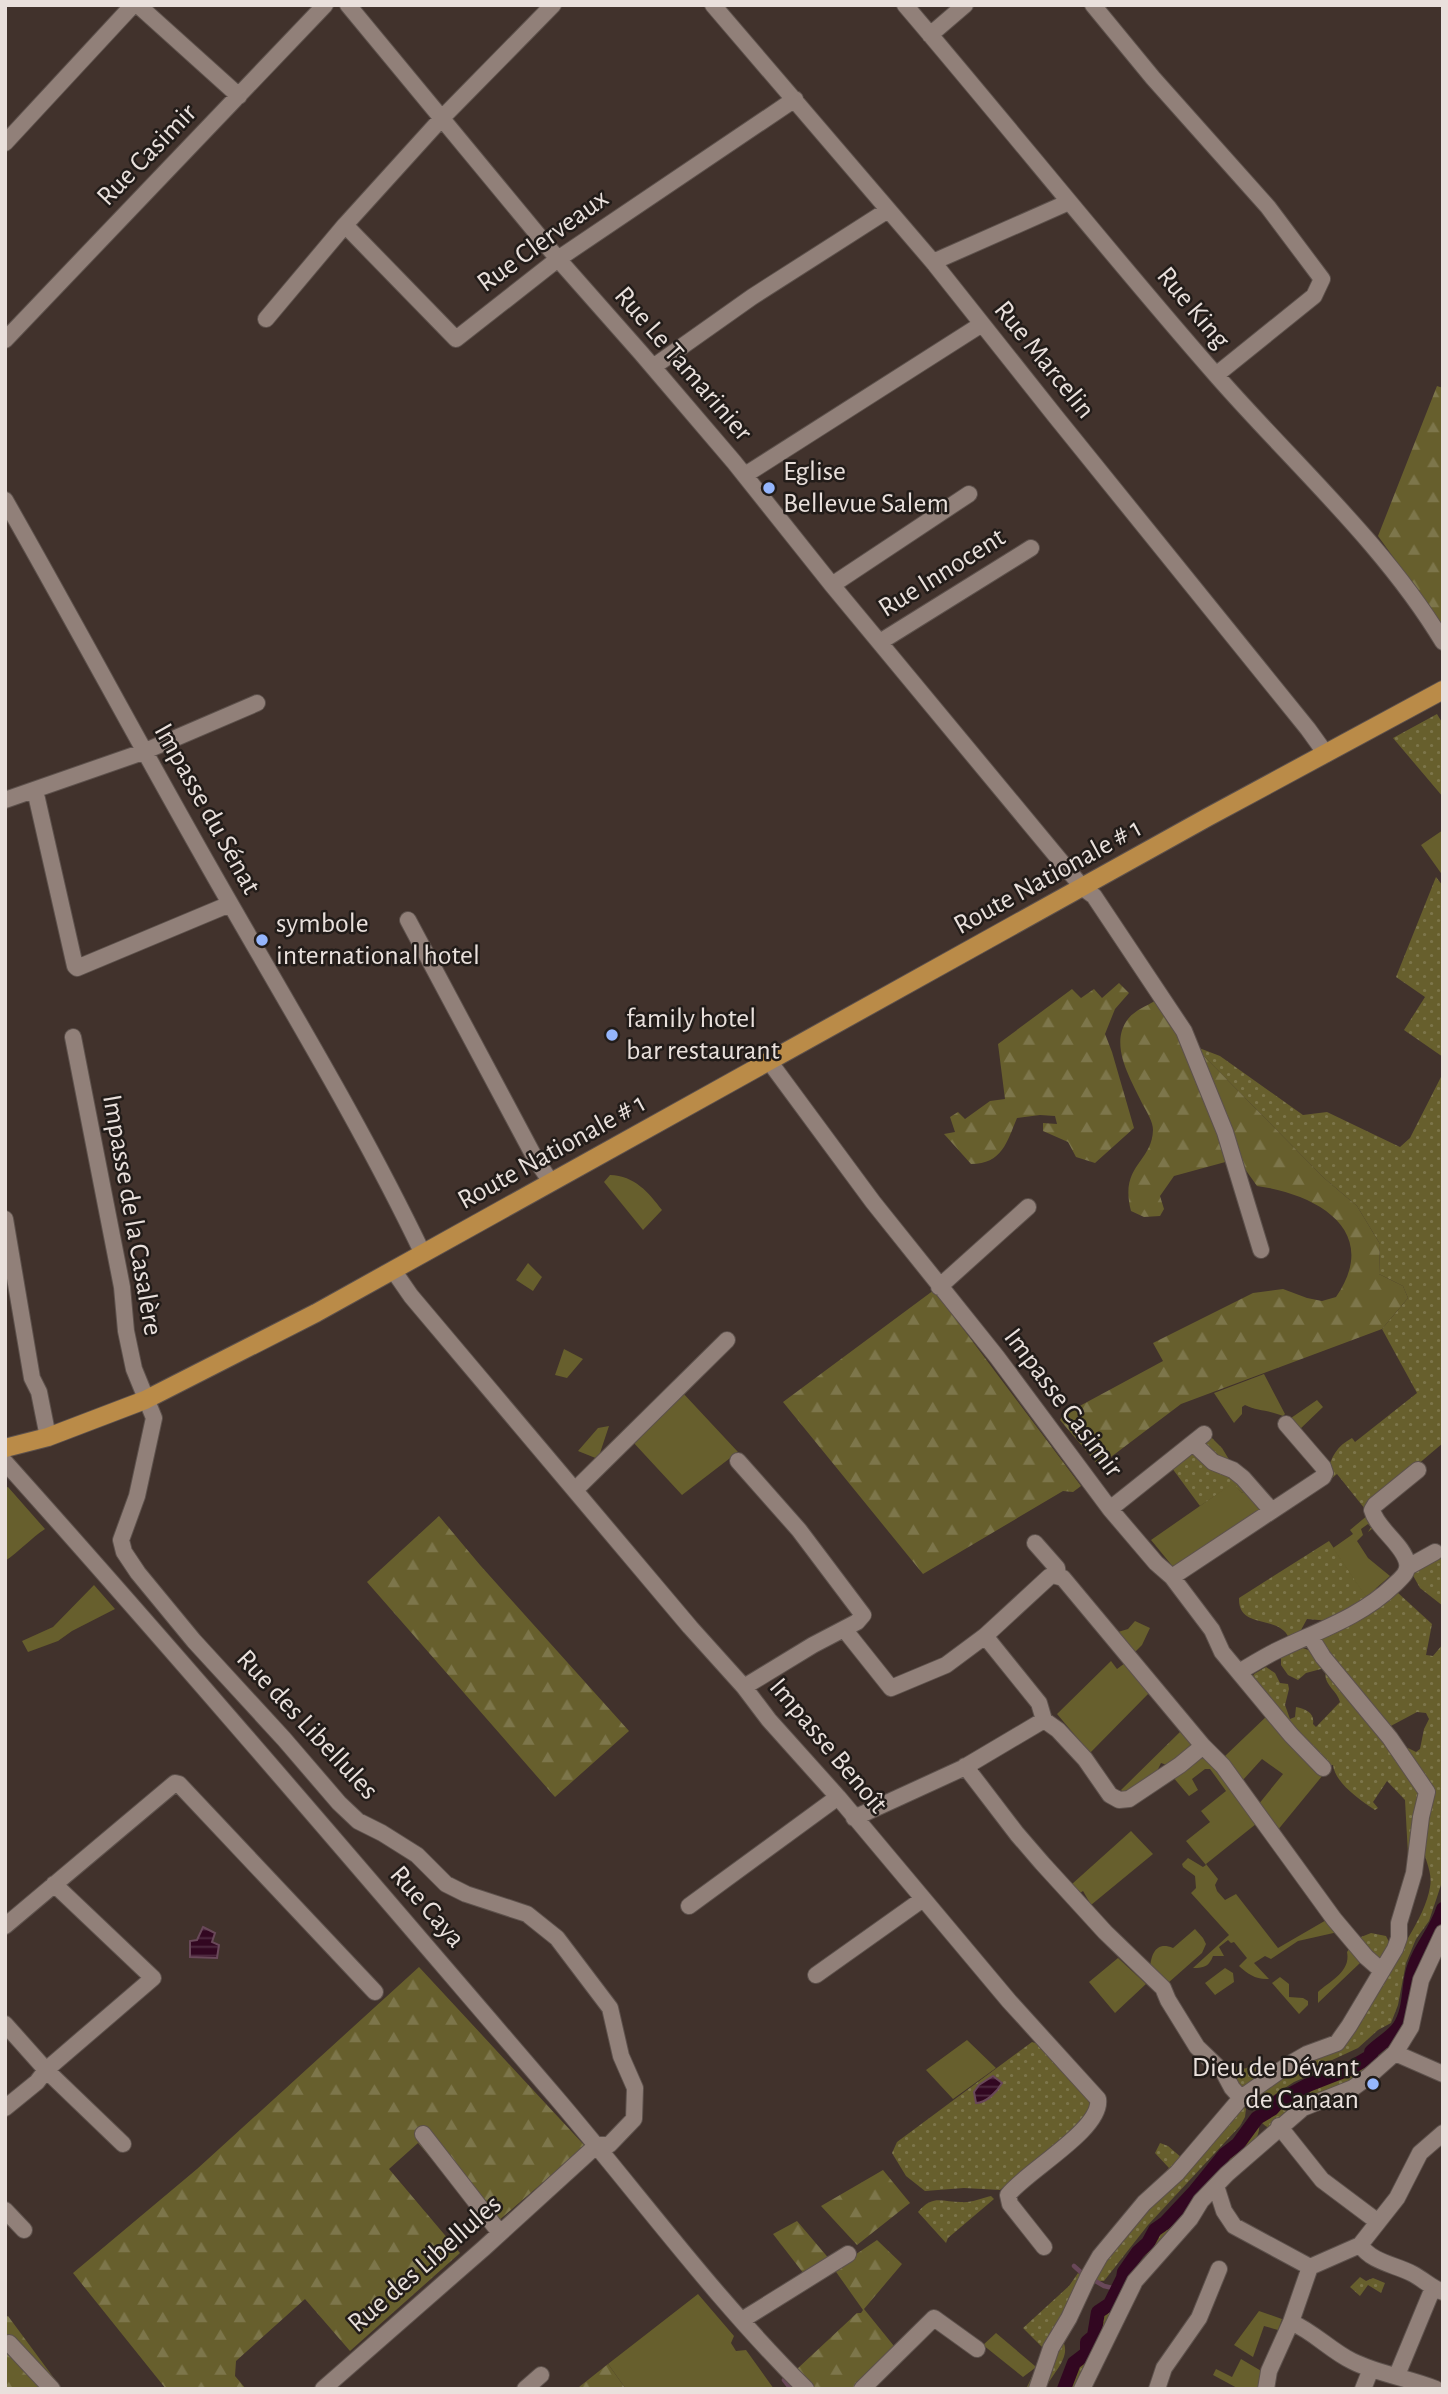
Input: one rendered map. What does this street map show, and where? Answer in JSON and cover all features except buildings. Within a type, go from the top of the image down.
[{"type":"main road","name":"Route Nationale # 1","points":[[5,1448],[48,1437],[145,1400],[316,1313],[1208,817],[1443,690]]},
{"type":"street","points":[[5,143],[135,5],[239,96]]},
{"type":"street","name":"Rue Casimir","points":[[5,340],[325,5]]},
{"type":"street","name":"Rue Le Tamarinier","points":[[348,5],[558,259],[745,475],[832,585],[1083,888],[1094,895],[1184,1031],[1225,1132],[1261,1250]]},
{"type":"street","points":[[266,319],[345,225],[442,118],[553,5]]},
{"type":"street","name":"Rue Marcelin","points":[[713,5],[933,261],[1326,754]]},
{"type":"street","name":"Rue King","points":[[905,5],[1216,376],[1380,554],[1443,642]]},
{"type":"street","points":[[930,35],[965,5]]},
{"type":"street","points":[[1093,5],[1153,78],[1272,212],[1322,279],[1314,296],[1216,376]]},
{"type":"street","name":"Rue Clerveaux","points":[[345,225],[456,339],[558,259],[795,99]]},
{"type":"street","points":[[933,261],[1069,202]]},
{"type":"street","points":[[653,367],[752,297],[888,210]]},
{"type":"street","points":[[745,475],[982,324]]},
{"type":"street","points":[[832,585],[970,494]]},
{"type":"street","name":"Impasse du Sénat","points":[[5,500],[143,752],[387,1180],[423,1254]]},
{"type":"street","name":"Rue Innocent","points":[[880,642],[1031,548]]},
{"type":"street","points":[[5,800],[143,752],[257,703]]},
{"type":"street","points":[[35,790],[77,968],[230,904]]},
{"type":"street","points":[[408,920],[530,1149],[551,1182]]},
{"type":"street","name":"Impasse de la Casalère","points":[[73,1037],[122,1287],[126,1331],[134,1369],[145,1400]]},
{"type":"street","name":"Impasse Casimir","points":[[769,1061],[873,1202],[997,1357],[1110,1508],[1171,1577],[1212,1630],[1222,1652],[1291,1735],[1323,1768]]},
{"type":"street","points":[[940,1287],[1028,1207]]},
{"type":"street","points":[[5,1219],[32,1378],[39,1392],[48,1437]]},
{"type":"street","name":"Impasse Benoît","points":[[393,1270],[411,1296],[744,1687],[769,1720],[838,1797],[1014,2007],[1098,2099],[1096,2113],[1088,2124],[1009,2195],[1010,2204],[1044,2247]]},
{"type":"street","points":[[575,1490],[727,1340]]},
{"type":"street","name":"Rue des Libellules","points":[[145,1400],[154,1418],[153,1429],[137,1496],[121,1540],[124,1552],[138,1573],[194,1641],[358,1821],[383,1833],[417,1856],[446,1884],[466,1894],[527,1914],[556,1938],[610,2008],[621,2056],[635,2088],[634,2119],[609,2145],[597,2145],[323,2389]]},
{"type":"street","points":[[1171,1577],[1321,1479],[1325,1473],[1323,1467],[1286,1424]]},
{"type":"street","points":[[1110,1508],[1198,1438],[1213,1462],[1233,1470],[1243,1478],[1272,1511]]},
{"type":"street","points":[[737,1461],[799,1530],[861,1611],[861,1619],[744,1687]]},
{"type":"street","name":"Rue Caya","points":[[5,1462],[235,1723],[597,2145],[742,2320],[806,2389]]},
{"type":"street","points":[[1239,1672],[1276,1651],[1350,1617],[1383,1596],[1405,1575],[1408,1567],[1406,1560],[1372,1510],[1375,1504],[1418,1470]]},
{"type":"street","points":[[1035,1543],[1057,1568],[1058,1576]]},
{"type":"street","points":[[1408,1567],[1440,1549]]},
{"type":"street","points":[[844,1629],[891,1688],[946,1665],[985,1636],[1049,1577],[1063,1578],[1203,1746],[1223,1766],[1334,1919],[1366,1957],[1382,1971]]},
{"type":"street","points":[[985,1636],[1039,1703],[1044,1720],[1058,1730],[1084,1759],[1110,1795],[1119,1800],[1129,1799],[1203,1746]]},
{"type":"street","points":[[1037,2389],[1057,2337],[1100,2256],[1144,2203],[1177,2173],[1241,2098],[1307,2054],[1337,2043],[1382,1971],[1399,1938],[1399,1923],[1414,1873],[1427,1792],[1390,1738],[1323,1657],[1310,1636]]},
{"type":"street","points":[[854,1818],[965,1766],[1044,1720]]},
{"type":"street","points":[[965,1766],[1042,1863],[1105,1933],[1163,1988],[1197,2047],[1224,2073],[1241,2098]]},
{"type":"street","points":[[5,1926],[172,1785],[179,1784],[375,1992]]},
{"type":"street","points":[[689,1906],[838,1797]]},
{"type":"street","points":[[5,2108],[153,1978],[54,1884]]},
{"type":"street","points":[[816,1975],[923,1899]]},
{"type":"street","points":[[1082,2389],[1135,2281],[1191,2219],[1201,2201],[1279,2126],[1303,2108],[1353,2088],[1395,2053],[1411,2027],[1421,1980],[1443,1933]]},
{"type":"street","points":[[5,2024],[46,2070],[124,2144]]},
{"type":"street","points":[[1395,2053],[1441,2069]]},
{"type":"street","points":[[1279,2126],[1322,2180],[1378,2222]]},
{"type":"street","points":[[1266,2389],[1269,2371],[1291,2322],[1310,2267],[1360,2245],[1406,2184],[1420,2153],[1443,2133]]},
{"type":"street","points":[[423,2134],[500,2233]]},
{"type":"street","points":[[1216,2186],[1224,2211],[1234,2226],[1310,2267]]},
{"type":"street","points":[[5,2210],[24,2230]]},
{"type":"street","points":[[1360,2245],[1366,2254],[1378,2261],[1411,2273],[1438,2290],[1397,2375]]},
{"type":"street","points":[[742,2320],[848,2254]]},
{"type":"street","points":[[1157,2389],[1164,2368],[1199,2318],[1219,2269]]},
{"type":"street","points":[[862,2389],[934,2318],[977,2349]]},
{"type":"street","points":[[1291,2322],[1345,2358],[1436,2389]]},
{"type":"street","points":[[9,2343],[52,2389]]},
{"type":"street","points":[[1363,2389],[1371,2369]]},
{"type":"street","points":[[525,2389],[541,2375]]},
{"type":"green space","points":[[1437,386],[1443,388],[1443,626],[1378,536]]},
{"type":"green space","points":[[1437,714],[1443,724],[1443,797],[1393,738]]},
{"type":"green space","points":[[1443,830],[1443,876],[1421,845]]},
{"type":"green space","points":[[1436,877],[1443,886],[1443,1057],[1404,1030],[1425,997],[1396,977]]},
{"type":"green space","points":[[1119,983],[1129,993],[1115,1009],[1105,1034],[1134,1128],[1095,1163],[1076,1157],[1068,1142],[1043,1131],[1043,1123],[1057,1124],[1055,1116],[1017,1118],[997,1156],[971,1164],[944,1134],[955,1132],[950,1117],[958,1112],[965,1119],[990,1101],[1005,1099],[998,1044],[1072,989],[1081,998],[1094,989],[1102,998]]},
{"type":"green space","points":[[1155,1001],[1180,1036],[1229,1161],[1174,1176],[1160,1196],[1164,1209],[1160,1216],[1144,1217],[1131,1211],[1129,1184],[1151,1141],[1153,1127],[1124,1063],[1120,1040],[1128,1019]]},
{"type":"green space","points":[[1194,1046],[1220,1056],[1303,1115],[1327,1112],[1400,1147],[1410,1138],[1443,1073],[1443,1443],[1365,1509],[1337,1474],[1331,1479],[1327,1473],[1333,1457],[1342,1445],[1352,1438],[1355,1442],[1417,1393],[1382,1329],[1408,1298],[1403,1286],[1379,1274],[1380,1244],[1357,1206],[1324,1178]]},
{"type":"green space","points":[[1194,1046],[1324,1178],[1357,1206],[1380,1244],[1379,1274],[1403,1286],[1408,1298],[1382,1329],[1181,1404],[1099,1466],[1060,1420],[1063,1415],[1163,1361],[1153,1343],[1253,1293],[1283,1289],[1322,1301],[1336,1297],[1348,1273],[1351,1253],[1347,1235],[1336,1219],[1301,1197],[1257,1186],[1245,1169]]},
{"type":"green space","points":[[610,1175],[634,1182],[646,1191],[662,1210],[643,1230],[604,1182]]},
{"type":"green space","points":[[528,1263],[542,1277],[533,1291],[516,1280]]},
{"type":"green space","points":[[934,1290],[1081,1486],[1073,1492],[1063,1491],[923,1574],[783,1402]]},
{"type":"green space","points":[[564,1349],[583,1359],[567,1378],[555,1375]]},
{"type":"green space","points":[[1264,1374],[1285,1414],[1283,1416],[1245,1405],[1242,1407],[1242,1414],[1234,1423],[1214,1393]]},
{"type":"green space","points":[[682,1392],[738,1452],[682,1495],[632,1441]]},
{"type":"green space","points":[[1317,1400],[1323,1407],[1298,1431],[1291,1418]]},
{"type":"green space","points":[[609,1426],[598,1459],[578,1451],[598,1428]]},
{"type":"green space","points":[[1209,1435],[1222,1448],[1247,1489],[1242,1493],[1233,1484],[1200,1506],[1169,1464]]},
{"type":"green space","points":[[1233,1483],[1242,1493],[1247,1489],[1262,1508],[1174,1568],[1151,1540]]},
{"type":"green space","points":[[8,1487],[45,1529],[5,1561],[5,1488]]},
{"type":"green space","points":[[1368,1515],[1376,1526],[1368,1532],[1371,1527],[1368,1524],[1361,1529],[1363,1535],[1357,1541],[1368,1558],[1390,1576],[1366,1597],[1333,1548],[1353,1534],[1350,1530]]},
{"type":"green space","points":[[439,1516],[629,1731],[555,1797],[367,1582]]},
{"type":"green space","points":[[1329,1541],[1366,1596],[1376,1588],[1378,1593],[1330,1621],[1307,1619],[1301,1630],[1289,1638],[1277,1626],[1252,1618],[1240,1608],[1239,1598]]},
{"type":"green space","points":[[1443,1555],[1443,1606],[1420,1588],[1411,1572]]},
{"type":"green space","points":[[94,1585],[115,1609],[58,1641],[28,1652],[22,1641],[53,1627]]},
{"type":"green space","points":[[1397,1592],[1432,1624],[1426,1655],[1433,1656],[1443,1644],[1443,1879],[1429,1921],[1416,1939],[1406,1963],[1398,2005],[1391,2023],[1378,2030],[1358,2048],[1330,2061],[1324,2069],[1294,2082],[1253,2109],[1253,2099],[1272,2080],[1342,2044],[1355,2032],[1385,1975],[1416,1925],[1427,1899],[1430,1876],[1423,1839],[1429,1797],[1423,1780],[1405,1750],[1408,1748],[1416,1752],[1420,1749],[1429,1719],[1426,1713],[1417,1712],[1387,1728],[1322,1645],[1321,1637]]},
{"type":"green space","points":[[1135,1621],[1150,1628],[1142,1645],[1135,1652],[1118,1632],[1128,1629]]},
{"type":"green space","points":[[1300,1647],[1314,1652],[1324,1663],[1321,1669],[1306,1673],[1298,1680],[1288,1675],[1281,1665],[1281,1657]]},
{"type":"green space","points":[[1111,1661],[1117,1669],[1125,1663],[1150,1692],[1090,1753],[1057,1714]]},
{"type":"green space","points":[[1266,1667],[1275,1673],[1280,1683],[1288,1684],[1285,1705],[1290,1719],[1295,1717],[1296,1707],[1300,1708],[1311,1714],[1316,1727],[1340,1702],[1327,1682],[1327,1668],[1421,1791],[1409,1873],[1405,1800],[1387,1781],[1373,1802],[1378,1808],[1375,1810],[1343,1785],[1333,1765],[1323,1766],[1252,1678]]},
{"type":"green space","points":[[1269,1714],[1323,1775],[1277,1831],[1258,1805],[1283,1774],[1262,1759],[1242,1781],[1225,1756]]},
{"type":"green space","points":[[1182,1730],[1194,1743],[1193,1748],[1170,1766],[1161,1763],[1158,1775],[1124,1793],[1121,1790]]},
{"type":"green space","points":[[1203,1756],[1208,1757],[1256,1824],[1206,1864],[1218,1879],[1215,1885],[1217,1891],[1225,1900],[1236,1894],[1278,1948],[1328,1919],[1338,1932],[1298,1941],[1271,1959],[1265,1956],[1254,1963],[1269,1979],[1252,1976],[1239,1966],[1247,1958],[1234,1942],[1228,1940],[1219,1947],[1224,1956],[1213,1956],[1206,1966],[1193,1968],[1229,1935],[1191,1893],[1196,1888],[1195,1876],[1182,1864],[1188,1858],[1203,1867],[1206,1865],[1186,1841],[1210,1822],[1201,1811],[1226,1791],[1210,1769],[1205,1769],[1192,1779],[1198,1790],[1189,1796],[1172,1776]]},
{"type":"green space","points":[[1131,1831],[1153,1854],[1091,1905],[1083,1891],[1080,1893],[1072,1884]]},
{"type":"green space","points":[[1443,1898],[1443,1928],[1412,1988],[1409,1984],[1413,1962],[1430,1932]]},
{"type":"green space","points":[[1195,1929],[1206,1944],[1202,1953],[1168,1983],[1150,1969],[1153,1954],[1162,1946],[1173,1948]]},
{"type":"green space","points":[[1371,1933],[1386,1936],[1390,1944],[1386,1958],[1376,1961],[1358,1942],[1361,1937]]},
{"type":"green space","points":[[1349,1949],[1360,1963],[1318,2003],[1318,1992],[1343,1971]]},
{"type":"green space","points":[[1118,1958],[1146,1984],[1115,2013],[1089,1982]]},
{"type":"green space","points":[[419,1967],[585,2146],[490,2228],[418,2143],[389,2169],[460,2253],[350,2351],[305,2299],[236,2361],[235,2376],[246,2389],[166,2389],[73,2273],[197,2169]]},
{"type":"green space","points":[[1225,1968],[1233,1973],[1234,1982],[1215,1995],[1205,1983]]},
{"type":"green space","points":[[1280,1977],[1289,1984],[1289,1997],[1308,2001],[1308,2005],[1299,2014],[1272,1983]]},
{"type":"green space","points":[[967,2040],[996,2068],[953,2099],[926,2070]]},
{"type":"green space","points":[[1032,2042],[1044,2046],[1092,2102],[1088,2120],[1000,2190],[964,2188],[925,2191],[906,2176],[892,2153],[897,2142]]},
{"type":"green space","points":[[1369,2058],[1374,2062],[1364,2075],[1269,2128],[1261,2121],[1259,2114],[1288,2094]]},
{"type":"green space","points":[[1251,2061],[1254,2061],[1265,2075],[1243,2090],[1230,2074],[1238,2065],[1242,2069],[1247,2068]]},
{"type":"green space","points":[[1244,2106],[1245,2117],[1240,2126],[1148,2225],[1104,2281],[1093,2278],[1111,2235],[1169,2168],[1155,2153],[1160,2143],[1182,2158]]},
{"type":"green space","points":[[1253,2123],[1259,2125],[1259,2132],[1250,2147],[1216,2177],[1210,2174],[1210,2170],[1225,2157]]},
{"type":"green space","points":[[883,2170],[910,2203],[857,2245],[821,2206]]},
{"type":"green space","points":[[991,2196],[994,2199],[948,2238],[946,2243],[918,2212],[933,2201],[965,2202]]},
{"type":"green space","points":[[1173,2217],[1171,2228],[1164,2239],[1143,2256],[1140,2253],[1155,2233],[1163,2223]]},
{"type":"green space","points":[[797,2221],[831,2261],[804,2274],[773,2234]]},
{"type":"green space","points":[[877,2240],[902,2264],[864,2309],[894,2346],[852,2389],[812,2389],[797,2369],[863,2310],[834,2269]]},
{"type":"green space","points":[[1136,2262],[1139,2268],[1080,2389],[1068,2389],[1102,2308],[1129,2264]]},
{"type":"green space","points":[[1078,2273],[1085,2278],[1057,2333],[1065,2347],[1062,2361],[1045,2389],[1026,2389],[1045,2350],[1023,2328],[1069,2286]]},
{"type":"green space","points":[[1360,2277],[1366,2281],[1373,2278],[1385,2283],[1381,2293],[1368,2285],[1360,2296],[1350,2287]]},
{"type":"green space","points":[[698,2294],[734,2336],[731,2343],[736,2351],[746,2350],[774,2389],[626,2389],[608,2364]]},
{"type":"green space","points":[[1259,2311],[1282,2319],[1278,2330],[1264,2326],[1253,2357],[1234,2345]]},
{"type":"green space","points":[[8,2316],[62,2389],[5,2389],[5,2318]]},
{"type":"green space","points":[[996,2333],[1035,2368],[1023,2377],[983,2345]]},
{"type":"green space","points":[[1241,2359],[1263,2372],[1260,2389],[1239,2389],[1213,2375],[1216,2369],[1232,2377]]},
{"type":"green space","points":[[608,2364],[626,2389],[580,2389],[579,2387]]},
{"type":"shaded area","points":[[203,1927],[215,1933],[212,1942],[219,1945],[217,1958],[190,1957],[190,1941],[197,1940]]},
{"type":"shaded area","points":[[993,2076],[1002,2083],[987,2099],[976,2103],[974,2092],[979,2085]]},
{"type":"waterway","points":[[1064,2389],[1074,2363],[1087,2353],[1087,2342],[1094,2336],[1098,2312],[1110,2304],[1124,2272],[1138,2252],[1148,2243],[1155,2230],[1195,2191],[1225,2154],[1238,2144],[1257,2118],[1272,2109],[1280,2100],[1308,2085],[1349,2069],[1371,2056],[1371,2052],[1399,2027],[1407,2008],[1414,1966],[1443,1909]]},
{"type":"waterway","points":[[1074,2266],[1084,2275]]},
{"type":"waterway","points":[[1092,2279],[1117,2289]]},
{"type":"waterway","points":[[784,2380],[791,2389]]},
{"type":"place","name":"Eglise Bellevue Salem","points":[[769,488]]},
{"type":"place","name":"symbole international hotel","points":[[262,940]]},
{"type":"place","name":"family hotel bar restaurant","points":[[612,1035]]},
{"type":"place","name":"Dieu de Dévant de Canaan","points":[[1373,2084]]}]
